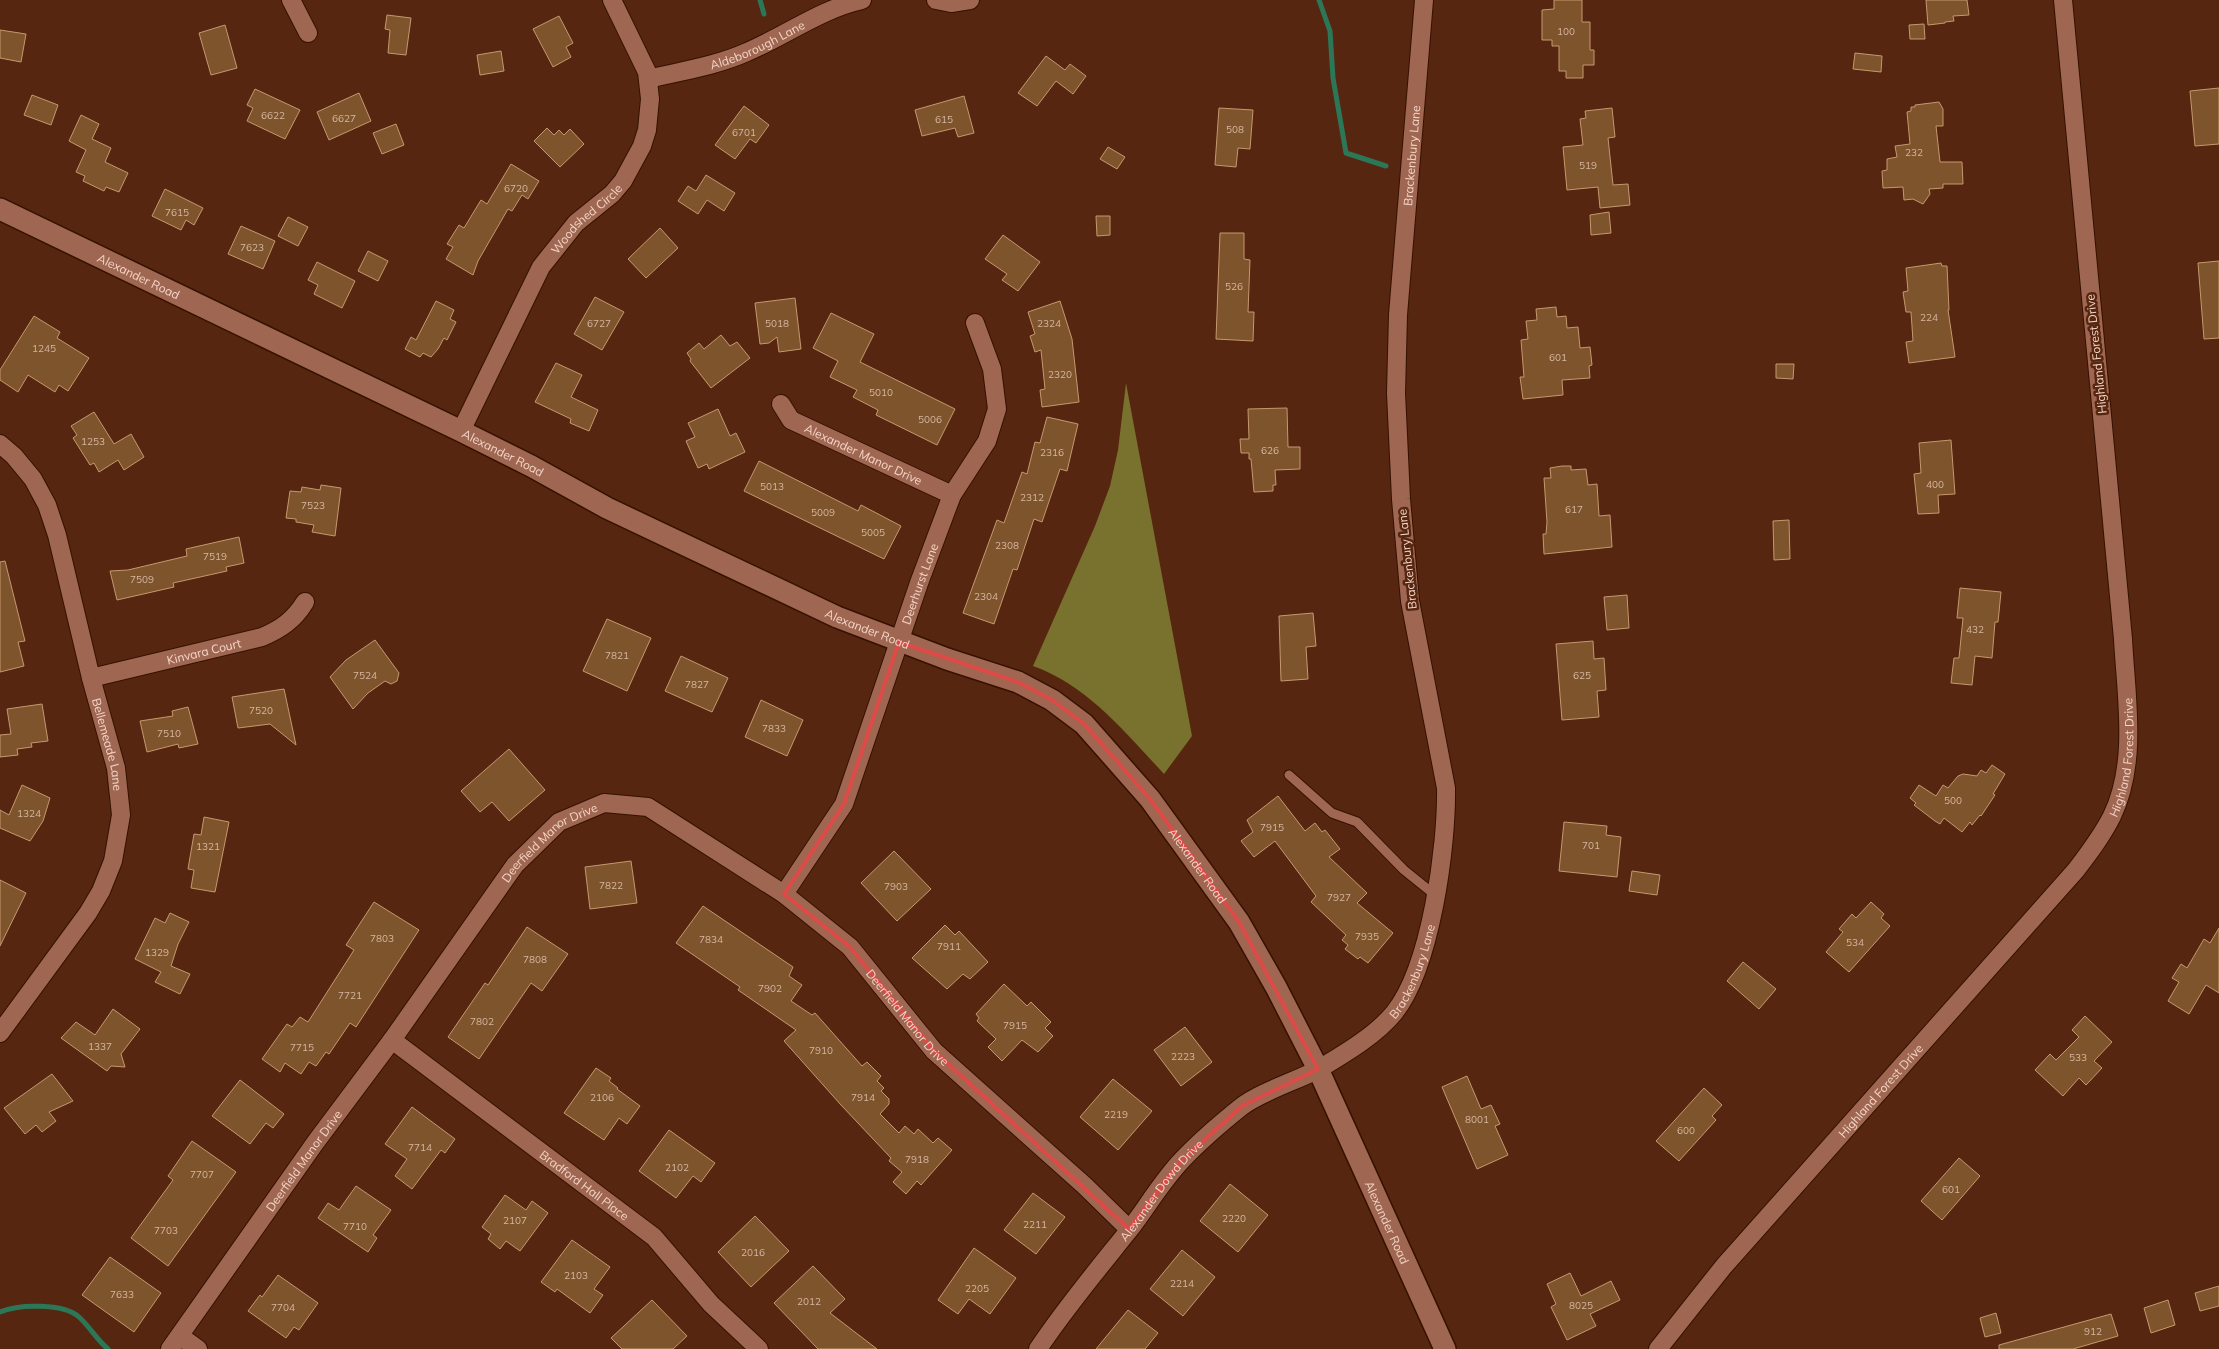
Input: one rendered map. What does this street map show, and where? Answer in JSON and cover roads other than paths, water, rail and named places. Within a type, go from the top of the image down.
[{"type":"street","points":[[291,0],[308,32]]},
{"type":"street","name":"Woodshed Circle","points":[[460,431],[541,267],[576,223],[612,194],[637,157],[647,130],[650,99],[647,72],[612,0]]},
{"type":"street","name":"Aldeborough Lane","points":[[648,79],[710,65],[745,53],[826,12],[862,0]]},
{"type":"street","points":[[936,0],[951,3],[970,0]]},
{"type":"street","name":"Brackenbury Lane","points":[[1318,1069],[1376,1031],[1394,1013],[1406,995],[1420,961],[1435,895],[1445,836],[1446,788],[1410,600],[1401,499],[1396,393],[1398,315],[1424,0]]},
{"type":"street","name":"Highland Forest Drive","points":[[1658,1349],[1724,1266],[2076,870],[2112,816],[2119,797],[2126,768],[2128,738],[2123,639],[2063,0]]},
{"type":"street","name":"Alexander Road","points":[[0,209],[460,431],[625,516],[837,617],[899,642],[1018,682],[1052,700],[1084,724],[1150,799],[1239,922],[1276,987],[1318,1069],[1445,1349]]},
{"type":"street","name":"Deerhurst Lane","points":[[784,894],[844,804],[919,583],[952,495],[987,441],[997,409],[992,369],[974,323]]},
{"type":"street","name":"Alexander Manor Drive","points":[[781,404],[791,420],[952,495]]},
{"type":"street","name":"Bellemeade Lane","points":[[0,444],[14,456],[33,479],[47,505],[57,535],[91,678],[116,768],[121,815],[115,854],[101,891],[88,913],[0,1033]]},
{"type":"street","name":"Kinvara Court","points":[[91,678],[262,637],[280,629],[294,617],[305,602]]},
{"type":"street","name":"Deerfield Manor Drive","points":[[175,1342],[315,1143],[392,1040],[515,864],[559,822],[604,803],[648,807],[784,894],[850,947],[934,1051],[1085,1186],[1129,1229]]},
{"type":"street","name":"Bradford Hall Place","points":[[392,1040],[654,1237],[711,1304],[759,1349]]},
{"type":"street","name":"Alexander Dowd Drive","points":[[1038,1349],[1062,1314],[1181,1161],[1242,1106],[1318,1069]]},
{"type":"street","points":[[175,1342],[198,1349]]},
{"type":"lane","points":[[1289,775],[1332,813],[1357,822],[1404,870],[1435,895]]},
{"type":"waterway","points":[[760,0],[764,14]]},
{"type":"waterway","points":[[1319,0],[1330,31],[1333,78],[1346,153],[1386,166]]},
{"type":"waterway","points":[[0,1312],[29,1306],[52,1307],[72,1312],[87,1325],[108,1349]]}]
